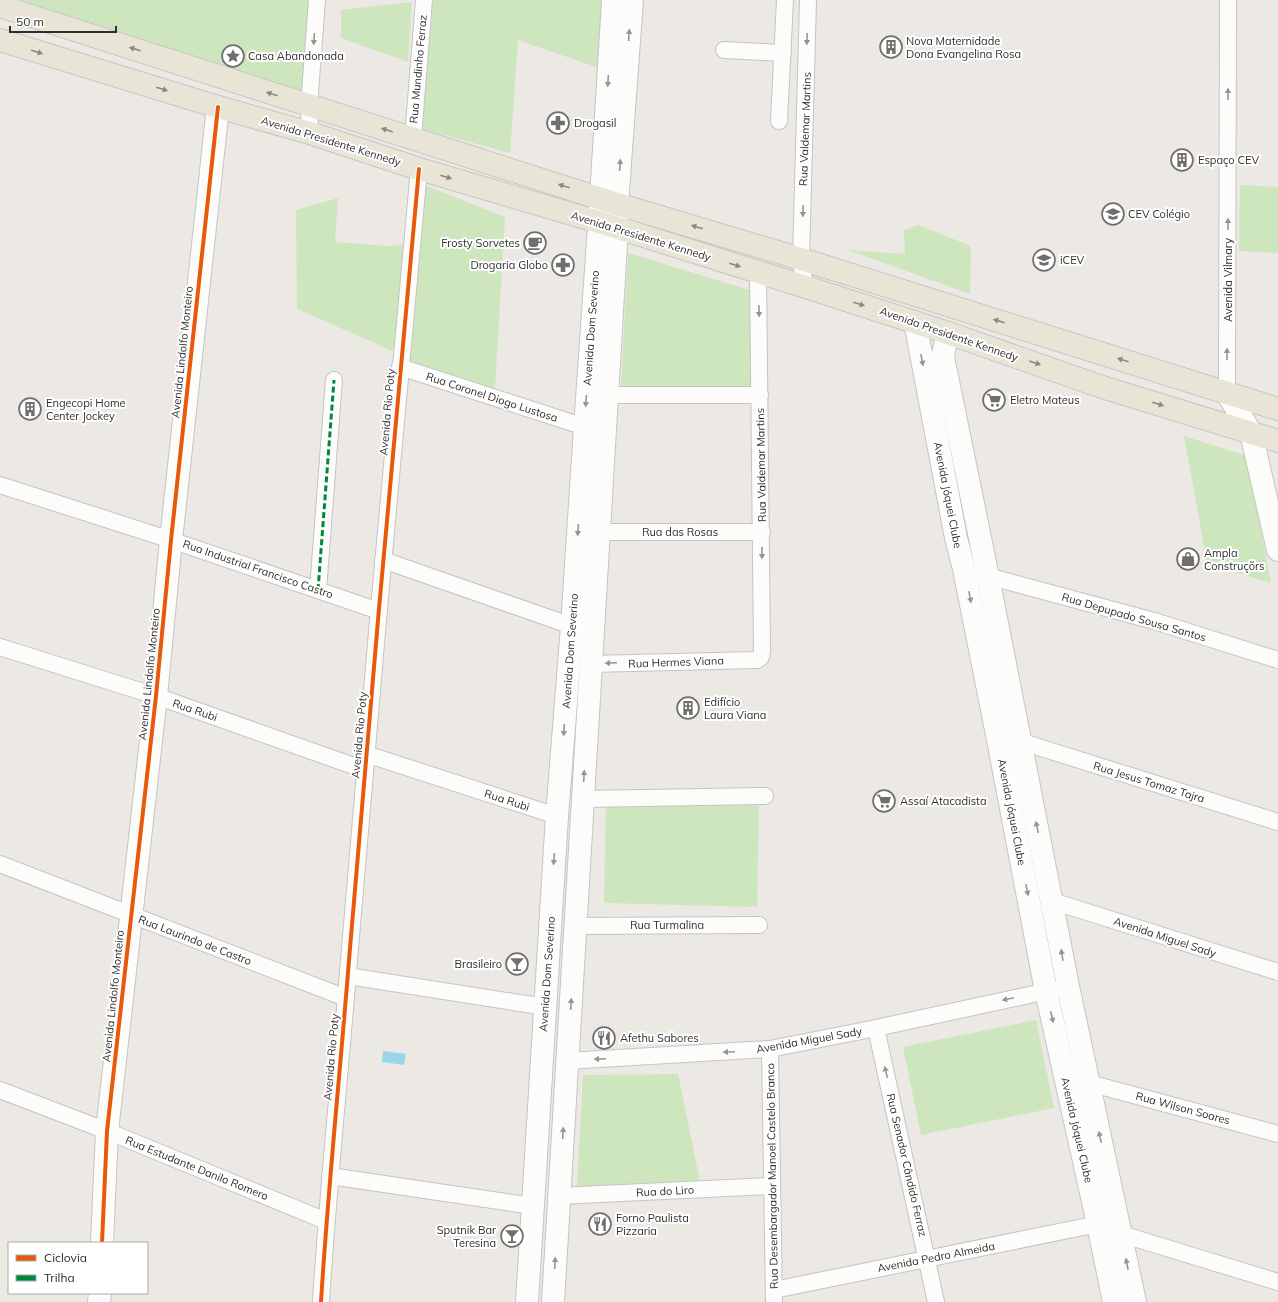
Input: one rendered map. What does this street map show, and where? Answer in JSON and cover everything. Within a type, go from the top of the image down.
[{"type":"main road","name":"Avenida Dom Severino","points":[[553,1302],[607,395],[608,225],[613,0]]},
{"type":"main road","name":"Avenida Dom Severino","points":[[609,201],[632,0]]},
{"type":"main road","points":[[0,6],[609,201],[801,259],[1278,409]]},
{"type":"main road","name":"Avenida Presidente Kennedy","points":[[0,40],[218,107],[310,133],[419,169],[608,225],[806,287],[948,333],[1102,387],[1278,441]]},
{"type":"main road","name":"Avenida Lindolfo Monteiro","points":[[102,1242],[107,1131],[156,696],[171,540],[218,107]]},
{"type":"main road","name":"Avenida Dom Severino","points":[[528,1302],[557,816],[572,626],[585,427],[608,225]]},
{"type":"main road","name":"Avenida Jóquei Clube","points":[[915,322],[956,538],[1052,901],[1068,986],[1135,1302]]},
{"type":"main road","name":"Avenida Jóquei Clube","points":[[948,333],[943,354],[944,362],[988,577],[1009,740],[1046,991],[1114,1302]]},
{"type":"main road","points":[[1227,393],[1251,432],[1278,550]]},
{"type":"street","points":[[310,133],[309,106],[317,0]]},
{"type":"street","name":"Rua Mundinho Ferraz","points":[[413,138],[424,0]]},
{"type":"street","points":[[779,121],[785,0]]},
{"type":"street","name":"Rua Valdemar Martins","points":[[806,287],[802,275],[801,259],[808,0]]},
{"type":"street","name":"Avenida Vilmary","points":[[1227,393],[1228,0]]},
{"type":"street","points":[[724,50],[783,53]]},
{"type":"street","name":"Avenida Rio Poty","points":[[321,1302],[326,1221],[365,762],[419,169]]},
{"type":"street","name":"Rua Valdemar Martins","points":[[758,272],[762,532],[762,651],[760,657]]},
{"type":"street","name":"Rua Coronel Diogo Lustosa","points":[[400,367],[585,427]]},
{"type":"street","points":[[318,590],[334,380]]},
{"type":"street","points":[[607,395],[760,395]]},
{"type":"street","name":"Rua Industrial Francisco Castro","points":[[0,485],[171,540],[379,611]]},
{"type":"street","name":"Rua das Rosas","points":[[599,532],[762,532]]},
{"type":"street","points":[[383,560],[572,626]]},
{"type":"street","name":"Rua Depupado Sousa Santos","points":[[964,569],[988,577],[1154,620],[1278,660]]},
{"type":"street","name":"Rua Rubi","points":[[0,647],[365,762],[557,816]]},
{"type":"street","name":"Rua Hermes Viana","points":[[591,664],[758,660],[760,657]]},
{"type":"street","name":"Rua Jesus Tomaz Tajra","points":[[1009,740],[1278,822]]},
{"type":"street","points":[[583,799],[764,796]]},
{"type":"street","name":"Rua Laurindo de Castro","points":[[0,864],[346,998]]},
{"type":"street","name":"Avenida Miguel Sady","points":[[1052,901],[1278,972]]},
{"type":"street","name":"Rua Turmalina","points":[[575,926],[759,925]]},
{"type":"street","points":[[348,976],[545,1007]]},
{"type":"street","name":"Avenida Miguel Sady","points":[[567,1061],[770,1049],[876,1028],[1068,986]]},
{"type":"street","name":"Rua Senador Cândido Ferraz","points":[[876,1028],[928,1259],[936,1302]]},
{"type":"street","name":"Rua Desembargador Manoel Castelo Branco","points":[[770,1049],[771,1186],[774,1296]]},
{"type":"street","name":"Rua Wilson Soares","points":[[1089,1083],[1278,1134]]},
{"type":"street","name":"Rua Estudante Danilo Romero","points":[[0,1090],[107,1131],[326,1221]]},
{"type":"street","points":[[330,1176],[533,1206]]},
{"type":"street","name":"Rua do Liro","points":[[559,1196],[771,1186]]},
{"type":"street","points":[[1098,1224],[1121,1234],[1278,1282]]},
{"type":"street","name":"Avenida Pedro Almeida","points":[[774,1296],[928,1259],[1098,1224]]},
{"type":"green space","name":"Casa Abandonada","points":[[0,0],[313,0],[309,106]]},
{"type":"green space","points":[[433,0],[603,0],[599,68],[518,40],[510,153],[422,129]]},
{"type":"green space","points":[[412,2],[408,62],[341,38],[341,10]]},
{"type":"green space","points":[[424,185],[505,217],[495,389],[408,361]]},
{"type":"green space","points":[[1240,185],[1278,187],[1278,253],[1239,251]]},
{"type":"green space","points":[[338,198],[335,242],[389,246],[403,245],[395,352],[297,309],[296,210]]},
{"type":"green space","points":[[918,225],[971,246],[970,294],[848,250],[905,254],[904,230]]},
{"type":"green space","points":[[628,253],[750,290],[752,389],[621,387]]},
{"type":"green space","points":[[1184,436],[1247,456],[1271,583],[1207,563]]},
{"type":"green space","points":[[606,801],[759,805],[757,907],[604,903]]},
{"type":"green space","points":[[1036,1020],[1054,1108],[921,1135],[903,1047]]},
{"type":"green space","points":[[678,1074],[701,1186],[577,1186],[583,1075]]},
{"type":"water","points":[[383,1051],[406,1054],[404,1065],[382,1062]]},
{"type":"marked path","points":[[318,590],[334,380]]},
{"type":"cycle path","points":[[102,1242],[107,1131],[156,696],[171,540],[218,107]]},
{"type":"cycle path","points":[[321,1302],[374,663],[419,169]]},
{"type":"place","name":"Nova Maternidade Dona Evangelina Rosa","points":[[891,47]]},
{"type":"place","name":"Casa Abandonada","points":[[233,56]]},
{"type":"place","name":"Drogasil","points":[[558,123]]},
{"type":"place","name":"Espaço CEV","points":[[1182,160]]},
{"type":"place","name":"CEV Colégio","points":[[1113,214]]},
{"type":"place","name":"Frosty Sorvetes","points":[[535,243]]},
{"type":"place","name":"iCEV","points":[[1044,260]]},
{"type":"place","name":"Drogaria Globo","points":[[563,265]]},
{"type":"place","name":"Eletro Mateus","points":[[994,400]]},
{"type":"place","name":"Engecopi Home Center Jockey","points":[[30,409]]},
{"type":"place","name":"Ampla Construçõrs","points":[[1188,559]]},
{"type":"place","name":"Edifício Laura Viana","points":[[688,708]]},
{"type":"place","name":"Assaí Atacadista","points":[[884,801]]},
{"type":"place","name":"Brasileiro","points":[[517,964]]},
{"type":"place","name":"Afethu Sabores","points":[[604,1038]]},
{"type":"place","name":"Forno Paulista Pizzaria","points":[[600,1224]]},
{"type":"place","name":"Sputnik Bar Teresina","points":[[512,1236]]}]
